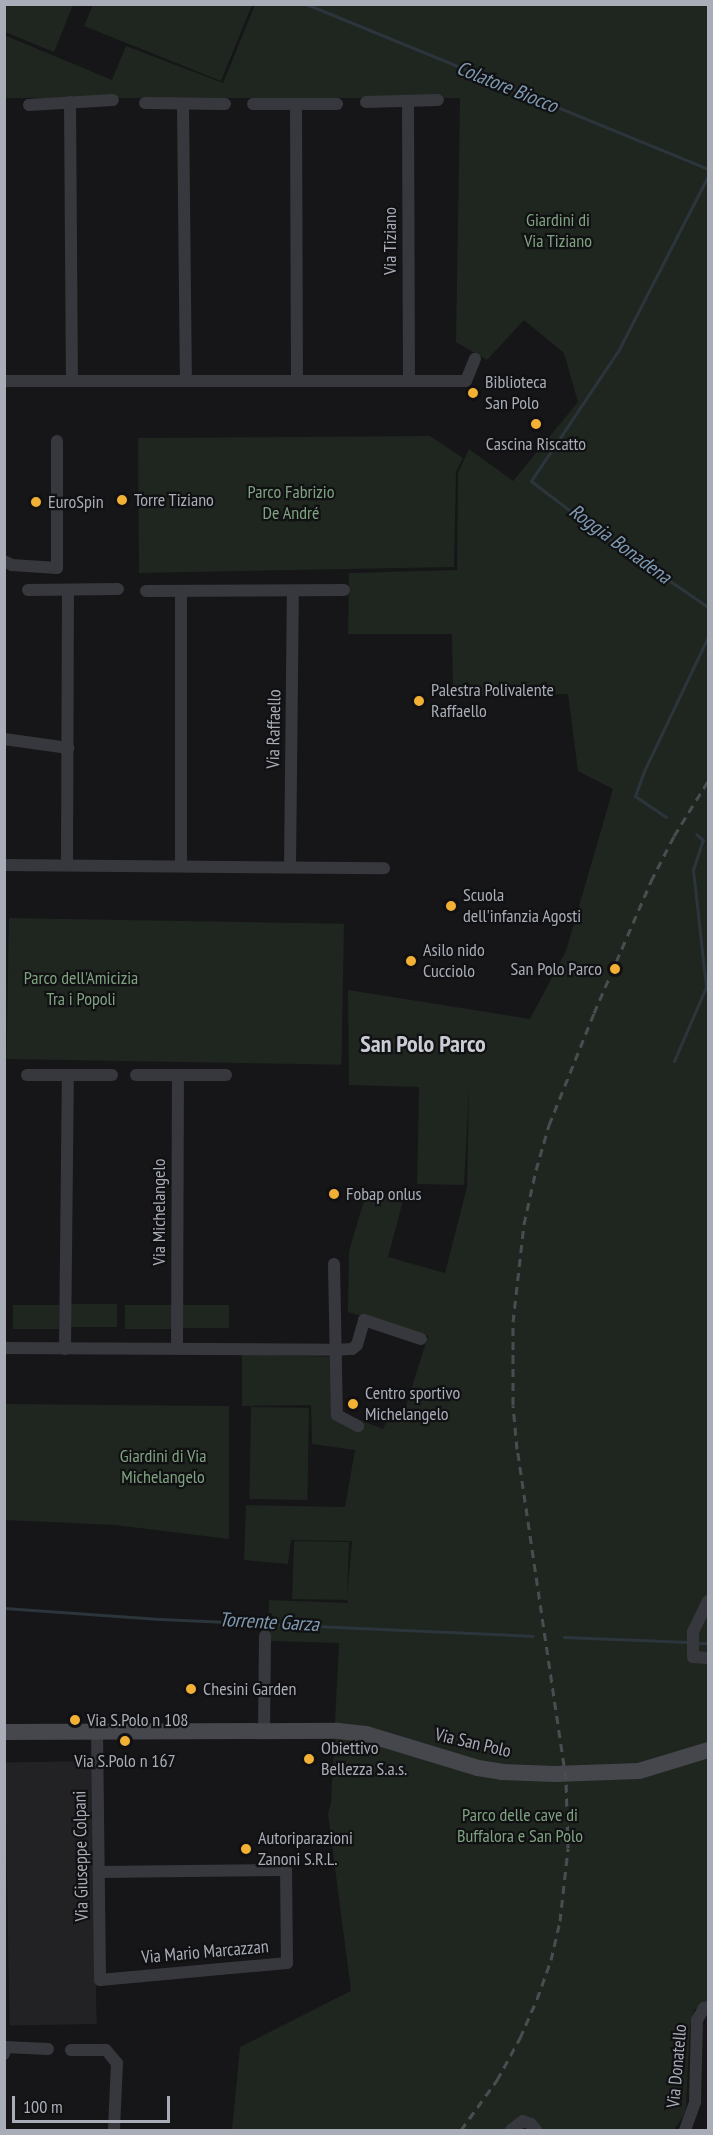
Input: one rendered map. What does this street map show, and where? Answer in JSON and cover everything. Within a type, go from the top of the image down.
[{"type":"main road","name":"Via San Polo","points":[[4,1732],[338,1731],[366,1734],[452,1762],[502,1772],[555,1774],[639,1771],[708,1750]]},
{"type":"street","points":[[29,105],[112,100]]},
{"type":"street","points":[[366,102],[438,100]]},
{"type":"street","name":"Via Tiziano","points":[[408,101],[409,381]]},
{"type":"street","points":[[70,102],[72,381]]},
{"type":"street","points":[[145,103],[225,104]]},
{"type":"street","points":[[183,104],[186,381]]},
{"type":"street","points":[[253,104],[337,104]]},
{"type":"street","points":[[296,104],[297,381]]},
{"type":"street","points":[[4,381],[466,381],[475,359]]},
{"type":"street","points":[[4,561],[12,565],[57,568],[57,441]]},
{"type":"street","points":[[28,590],[118,589]]},
{"type":"street","points":[[67,865],[68,590]]},
{"type":"street","points":[[146,591],[344,590]]},
{"type":"street","points":[[180,866],[181,591]]},
{"type":"street","name":"Via Raffaello","points":[[290,867],[293,591]]},
{"type":"street","points":[[4,739],[68,748]]},
{"type":"street","points":[[4,865],[384,868]]},
{"type":"street","points":[[27,1075],[112,1075]]},
{"type":"street","points":[[66,1348],[68,1075]]},
{"type":"street","points":[[136,1075],[226,1075]]},
{"type":"street","name":"Via Michelangelo","points":[[177,1349],[178,1075]]},
{"type":"street","points":[[334,1264],[338,1415],[358,1426]]},
{"type":"street","points":[[4,1348],[352,1349],[357,1345],[364,1320],[421,1339]]},
{"type":"street","points":[[708,1601],[693,1632],[693,1657],[708,1658]]},
{"type":"street","points":[[264,1731],[265,1636]]},
{"type":"street","name":"Via Giuseppe Colpani","points":[[97,1731],[100,1980]]},
{"type":"street","name":"Via Mario Marcazzan","points":[[100,1872],[286,1870],[287,1963],[100,1980]]},
{"type":"street","name":"Via Donatello","points":[[684,2130],[695,2102],[698,2020],[704,2008],[708,2007]]},
{"type":"street","points":[[4,2054],[5,2047],[48,2049]]},
{"type":"street","points":[[71,2050],[106,2050],[117,2063],[114,2130]]},
{"type":"street","points":[[511,2130],[523,2121],[531,2124],[536,2130]]},
{"type":"shaded area","points":[[92,1761],[97,2024],[10,2025],[5,1763]]},
{"type":"green space","points":[[93,4],[252,5],[221,81],[84,26]]},
{"type":"green space","points":[[4,5],[73,5],[54,52],[5,32]]},
{"type":"green space","name":"Parco delle cave di Buffalora e San Polo","points":[[255,5],[708,5],[708,2002],[694,2010],[690,2026],[686,2108],[674,2130],[543,2130],[530,2118],[522,2130],[232,2130],[240,2047],[351,1991],[328,1814],[331,1803],[339,1643],[268,1641],[269,1600],[348,1603],[347,1600],[292,1599],[294,1541],[349,1542],[347,1598],[352,1541],[291,1540],[288,1564],[244,1560],[246,1505],[345,1507],[355,1450],[312,1444],[311,1405],[242,1406],[242,1354],[333,1357],[334,1410],[383,1429],[389,1415],[402,1419],[428,1336],[348,1312],[349,1251],[366,1194],[405,1193],[388,1257],[445,1273],[467,1187],[469,1088],[464,1185],[417,1184],[419,1087],[349,1085],[348,990],[530,1019],[566,951],[613,789],[578,771],[568,694],[453,697],[452,634],[348,634],[349,573],[457,570],[458,473],[469,449],[513,481],[578,402],[564,353],[524,320],[487,360],[456,342],[460,98],[5,98],[4,35],[112,80],[126,46],[223,83]]},
{"type":"green space","name":"Parco Fabrizio De André","points":[[430,436],[463,458],[456,472],[454,567],[139,573],[138,438]]},
{"type":"green space","name":"Parco dell'Amicizia Tra i Popoli","points":[[9,918],[344,924],[341,1065],[7,1059]]},
{"type":"green space","points":[[71,1304],[117,1304],[117,1327],[71,1327]]},
{"type":"green space","points":[[13,1305],[59,1305],[59,1329],[13,1329]]},
{"type":"green space","points":[[125,1305],[172,1305],[172,1329],[125,1329]]},
{"type":"green space","points":[[183,1305],[229,1305],[229,1328],[183,1328]]},
{"type":"green space","name":"Giardini di Via Michelangelo","points":[[5,1404],[229,1406],[229,1539],[115,1525],[5,1520]]},
{"type":"green space","points":[[251,1407],[309,1408],[307,1500],[249,1499]]},
{"type":"waterway","name":"Colatore Biocco","points":[[306,4],[708,169]]},
{"type":"waterway","name":"Colatore Biocco","points":[[708,176],[618,351],[531,481],[594,529],[708,607]]},
{"type":"waterway","name":"Roggia Bonadena","points":[[666,817],[635,796],[644,771],[708,637]]},
{"type":"waterway","name":"Roggia Bonadena","points":[[674,1061],[706,987],[693,870],[703,840],[696,834]]},
{"type":"waterway","name":"Torrente Garza","points":[[4,1608],[160,1619],[533,1636]]},
{"type":"waterway","name":"Torrente Garza","points":[[564,1637],[689,1642]]},
{"type":"waterway","name":"Torrente Garza","points":[[695,1643],[708,1643]]},
{"type":"railway","points":[[461,2130],[497,2080],[520,2038],[537,1999],[551,1960],[560,1921],[568,1848],[566,1779],[517,1449],[513,1405],[513,1322],[524,1224],[549,1125],[594,1013],[651,881],[674,836],[708,781]]},
{"type":"place","name":"Biblioteca San Polo","points":[[473,393]]},
{"type":"place","name":"Cascina Riscatto","points":[[536,424]]},
{"type":"place","name":"Torre Tiziano","points":[[122,500]]},
{"type":"place","name":"EuroSpin","points":[[36,502]]},
{"type":"place","name":"Palestra Polivalente Raffaello","points":[[419,701]]},
{"type":"place","name":"Scuola dell'infanzia Agosti","points":[[451,906]]},
{"type":"place","name":"Asilo nido Cucciolo","points":[[411,961]]},
{"type":"place","name":"San Polo Parco","points":[[615,969]]},
{"type":"place","name":"Fobap onlus","points":[[334,1194]]},
{"type":"place","name":"Centro sportivo Michelangelo","points":[[353,1404]]},
{"type":"place","name":"Chesini Garden","points":[[191,1689]]},
{"type":"place","name":"Via S.Polo n 108","points":[[75,1720]]},
{"type":"place","name":"Via S.Polo n 167","points":[[125,1741]]},
{"type":"place","name":"Obiettivo Bellezza S.a.s.","points":[[309,1759]]},
{"type":"place","name":"Autoriparazioni Zanoni S.R.L.","points":[[246,1849]]},
{"type":"district","name":"San Polo Parco","points":[[423,1044]]},
{"type":"park label","name":"Giardini di Via Tiziano","points":[[558,231]]}]
